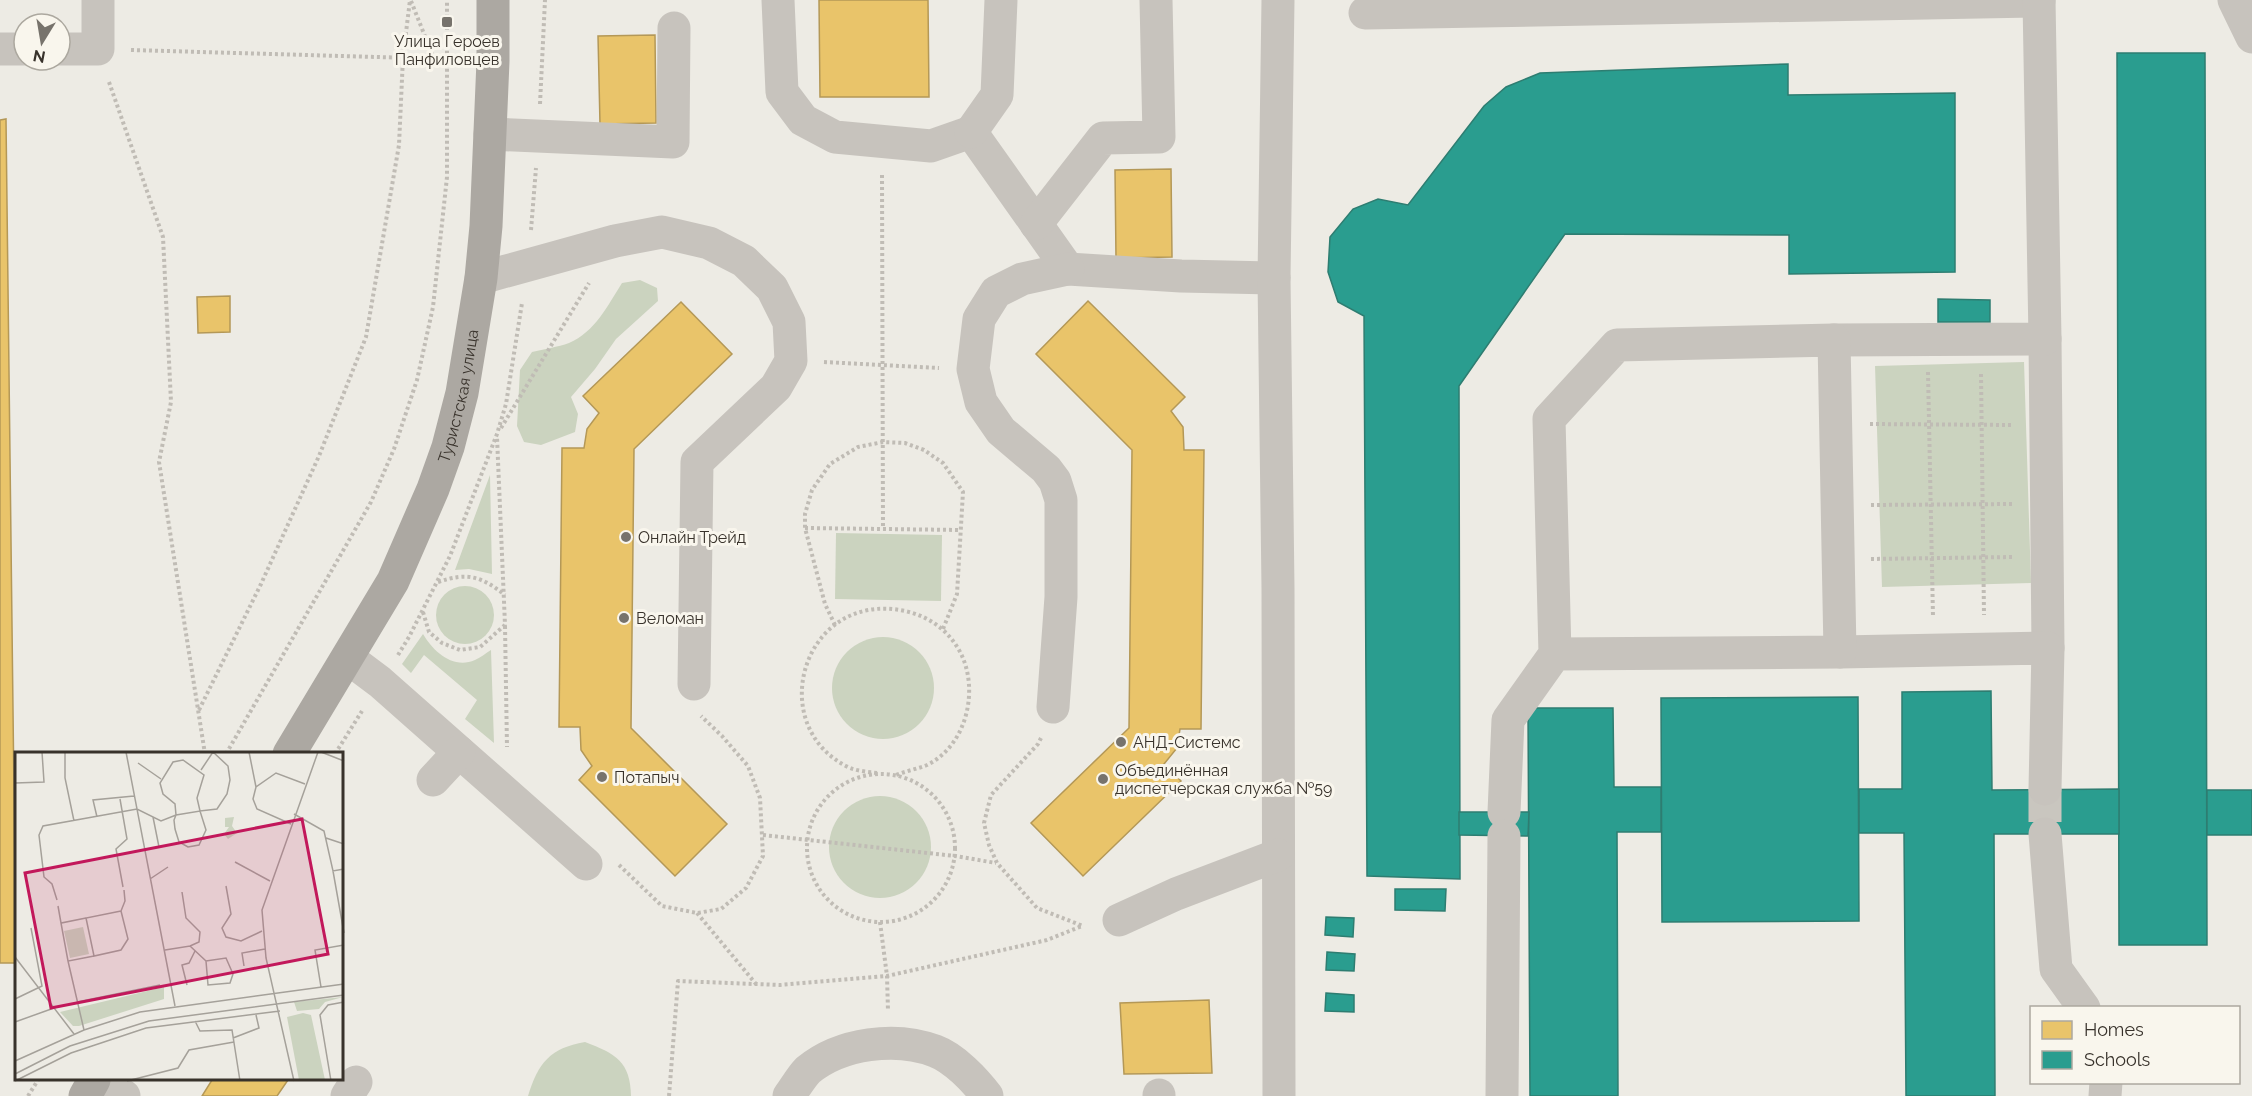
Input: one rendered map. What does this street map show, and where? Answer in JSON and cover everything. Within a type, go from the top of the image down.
[{"type":"main road","name":"Туристская улица","points":[[290,752],[393,580],[433,489],[448,447],[462,393],[486,226],[493,61],[493,0]]},
{"type":"main road","points":[[85,1096],[93,1081]]},
{"type":"street","points":[[72,49],[98,49],[98,0]]},
{"type":"street","points":[[778,0],[782,92],[803,120],[835,137],[931,146],[971,132],[997,95],[1001,0]]},
{"type":"street","points":[[1036,224],[1103,138],[1159,136],[1156,0]]},
{"type":"street","points":[[1278,0],[1274,278],[1279,1096]]},
{"type":"street","points":[[1365,13],[2039,0],[2047,504],[2048,648],[2045,789]]},
{"type":"street","points":[[2234,0],[2252,37]]},
{"type":"street","points":[[490,134],[673,141],[674,28]]},
{"type":"street","points":[[971,132],[1068,269]]},
{"type":"street","points":[[480,278],[615,241],[662,232],[709,243],[744,261],[772,288],[789,322],[791,361],[776,387],[697,462],[694,684]]},
{"type":"street","points":[[1053,706],[1061,597],[1061,500],[1055,481],[1046,469],[1001,431],[981,402],[973,369],[979,319],[996,292],[1022,279],[1068,269],[1181,276],[1274,278]]},
{"type":"street","points":[[1502,1096],[1504,824],[1508,720],[1555,654],[1549,419],[1617,345],[1834,340],[2045,339]]},
{"type":"street","points":[[1834,340],[1840,652]]},
{"type":"street","points":[[1555,654],[2048,648]]},
{"type":"street","points":[[348,658],[380,682],[508,796],[598,860]]},
{"type":"street","points":[[433,780],[459,752]]},
{"type":"street","points":[[2045,834],[2056,969],[2083,1006]]},
{"type":"street","points":[[1119,920],[1176,894],[1278,855]]},
{"type":"street","points":[[789,1096],[808,1071],[844,1049],[889,1042],[936,1051],[971,1076],[987,1096]]},
{"type":"street","points":[[102,1081],[124,1096]]},
{"type":"path","points":[[198,711],[261,584],[319,456],[366,337],[399,145],[403,57],[410,0]]},
{"type":"path","points":[[410,0],[434,59]]},
{"type":"path","points":[[227,752],[371,502],[394,449],[417,380],[433,307],[447,177],[447,0]]},
{"type":"path","points":[[205,752],[159,462],[171,402],[163,237],[98,49],[447,59]]},
{"type":"path","points":[[882,142],[883,528]]},
{"type":"path","points":[[508,796],[505,595],[497,434],[615,241]]},
{"type":"path","points":[[1927,339],[1934,651]]},
{"type":"path","points":[[1981,339],[1984,649]]},
{"type":"path","points":[[791,361],[973,369]]},
{"type":"path","points":[[1836,423],[2046,426]]},
{"type":"path","points":[[835,625],[825,604],[805,528],[805,514],[812,490],[830,464],[858,447],[883,441],[905,443],[924,450],[943,463],[963,492],[957,594],[942,628]]},
{"type":"path","points":[[1837,505],[2047,504]]},
{"type":"path","points":[[805,528],[961,530]]},
{"type":"path","points":[[1838,559],[2047,557]]},
{"type":"path","points":[[438,582],[454,576],[471,576],[490,583],[505,595]]},
{"type":"path","points":[[877,773],[854,778],[829,794],[813,817],[806,839],[811,873],[820,891],[839,909],[856,918],[880,922],[908,917],[932,901],[946,883],[955,856],[954,834],[949,818],[931,793],[914,781],[896,775],[851,768],[829,754],[813,733],[803,708],[802,682],[809,657],[823,634],[843,618],[868,609],[890,608],[920,614],[942,628],[959,650],[968,674],[970,700],[963,726],[948,748],[928,764],[896,775]]},
{"type":"path","points":[[423,611],[429,632],[442,643],[460,650],[480,647],[505,625]]},
{"type":"path","points":[[598,860],[662,906],[697,913],[721,909],[746,888],[763,856],[760,798],[748,765],[722,735],[690,707],[694,684]]},
{"type":"path","points":[[1053,706],[1038,744],[991,795],[984,823],[989,845],[997,863],[1037,908],[1082,926]]},
{"type":"path","points":[[763,835],[955,856],[997,863]]},
{"type":"path","points":[[697,913],[756,984]]},
{"type":"path","points":[[669,1096],[678,981],[780,985],[887,976],[1047,939],[1082,926],[1119,920]]},
{"type":"path","points":[[880,922],[887,976],[889,1042]]},
{"type":"path","points":[[28,1096],[37,1081]]},
{"type":"green space","points":[[640,280],[657,288],[658,301],[616,339],[571,397],[578,414],[575,432],[541,445],[524,442],[517,426],[520,370],[532,352],[569,343],[578,338],[594,325],[622,283]]},
{"type":"green space","points":[[2024,362],[2031,583],[1882,587],[1875,366]]},
{"type":"green space","points":[[490,475],[492,574],[469,569],[455,570]]},
{"type":"green space","points":[[836,533],[942,535],[941,601],[835,599]]},
{"type":"green space","points":[[465,586],[481,591],[489,599],[494,615],[489,631],[481,639],[465,644],[449,639],[441,631],[436,615],[441,599],[449,591]]},
{"type":"green space","points":[[423,634],[432,647],[444,657],[459,663],[475,660],[491,650],[494,743],[465,719],[477,700],[424,655],[411,673],[402,664]]},
{"type":"green space","points":[[883,637],[903,641],[919,652],[930,668],[934,688],[930,708],[919,724],[903,735],[883,739],[863,735],[847,724],[836,708],[832,688],[836,668],[847,652],[863,641]]},
{"type":"green space","points":[[880,796],[900,800],[916,811],[927,827],[931,847],[927,867],[916,883],[900,894],[880,898],[860,894],[844,883],[833,867],[829,847],[833,827],[844,811],[860,800]]},
{"type":"green space","points":[[585,1042],[619,1060],[628,1074],[631,1096],[528,1096],[536,1074],[547,1059],[563,1048]]},
{"type":"building: Homes","points":[[819,0],[928,0],[929,97],[820,97]]},
{"type":"building: Homes","points":[[655,35],[656,123],[600,124],[598,36]]},
{"type":"building: Homes","points":[[6,119],[15,963],[0,963],[0,120]]},
{"type":"building: Homes","points":[[1171,169],[1172,257],[1116,258],[1115,170]]},
{"type":"building: Homes","points":[[230,296],[230,332],[198,333],[197,297]]},
{"type":"building: Homes","points":[[1088,301],[1185,397],[1171,411],[1183,427],[1184,450],[1204,450],[1201,729],[1180,729],[1177,748],[1164,764],[1181,781],[1083,876],[1031,823],[1129,728],[1132,450],[1036,354]]},
{"type":"building: Homes","points":[[681,302],[732,354],[634,449],[631,728],[727,824],[675,876],[579,780],[592,766],[581,750],[580,727],[559,727],[562,448],[584,448],[587,429],[599,413],[583,396]]},
{"type":"building: Homes","points":[[1209,1000],[1212,1073],[1124,1074],[1120,1003]]},
{"type":"building: Homes","points":[[211,1081],[287,1081],[277,1096],[202,1096]]},
{"type":"building: Schools","points":[[2117,53],[2205,53],[2207,945],[2119,945]]},
{"type":"building: Schools","points":[[1788,64],[1788,95],[1955,93],[1955,272],[1789,274],[1789,235],[1565,234],[1459,386],[1460,879],[1367,876],[1364,316],[1338,302],[1328,272],[1330,237],[1353,209],[1378,199],[1408,205],[1484,106],[1506,87],[1540,73]]},
{"type":"building: Schools","points":[[1938,299],[1990,300],[1990,322],[1938,322]]},
{"type":"building: Schools","points":[[1991,691],[1992,790],[2119,789],[2119,834],[1994,834],[1995,1096],[1906,1096],[1904,833],[1859,833],[1859,789],[1902,789],[1902,692]]},
{"type":"building: Schools","points":[[1858,697],[1859,921],[1662,922],[1661,698]]},
{"type":"building: Schools","points":[[1528,708],[1613,708],[1614,787],[1661,787],[1661,832],[1617,832],[1618,1096],[1530,1096]]},
{"type":"building: Schools","points":[[2207,790],[2252,790],[2252,835],[2207,835]]},
{"type":"building: Schools","points":[[1459,812],[1529,812],[1528,836],[1459,835]]},
{"type":"building: Schools","points":[[1395,889],[1446,889],[1445,911],[1395,910]]},
{"type":"building: Schools","points":[[1326,917],[1354,918],[1353,937],[1325,935]]},
{"type":"building: Schools","points":[[1327,952],[1355,954],[1354,971],[1326,970]]},
{"type":"building: Schools","points":[[1326,993],[1354,995],[1354,1012],[1325,1011]]},
{"type":"tunnel","points":[[2045,789],[2045,834]]},
{"type":"place","name":"Улица Героев Панфиловцев","points":[[447,22]]},
{"type":"place","name":"Онлайн Трейд","points":[[626,537]]},
{"type":"place","name":"Веломан","points":[[624,618]]},
{"type":"place","name":"АНД-Системс","points":[[1121,742]]},
{"type":"place","name":"Потапыч","points":[[602,777]]},
{"type":"place","name":"Объединённая диспетчерская служба №59","points":[[1103,779]]}]
